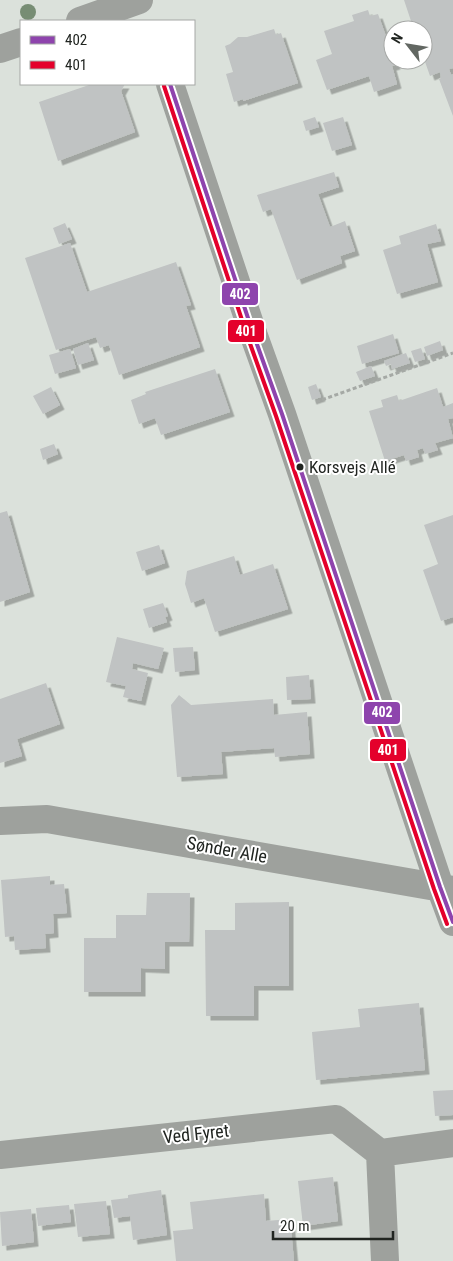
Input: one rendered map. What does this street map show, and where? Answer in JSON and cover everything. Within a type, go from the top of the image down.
[{"type":"street","points":[[83,20],[140,0],[149,20]]},
{"type":"street","points":[[0,49],[20,42]]},
{"type":"street","points":[[170,85],[254,336],[449,885],[453,922]]},
{"type":"street","name":"Sønder Alle","points":[[0,821],[47,819],[449,885]]},
{"type":"street","name":"Ved Fyret","points":[[0,1155],[336,1119],[380,1152]]},
{"type":"street","points":[[385,1261],[380,1152],[453,1142]]},
{"type":"path","points":[[282,414],[453,353]]},
{"type":"building","points":[[404,0],[453,0],[453,68],[449,69],[451,75],[453,74],[453,116],[439,79],[441,78],[440,72],[430,76],[428,70],[433,70],[433,20],[411,20]]},
{"type":"building","points":[[368,10],[370,16],[378,14],[383,28],[383,70],[393,70],[397,84],[374,92],[369,76],[327,90],[316,60],[332,54],[324,31],[354,21],[352,15]]},
{"type":"building","points":[[274,29],[276,35],[281,33],[298,83],[243,101],[243,99],[234,102],[226,74],[233,72],[225,46],[238,37],[247,37]]},
{"type":"building","points":[[89,85],[124,85],[121,91],[135,132],[58,161],[39,102]]},
{"type":"building","points":[[315,117],[319,127],[306,131],[303,121]]},
{"type":"building","points":[[343,117],[352,145],[332,151],[323,123]]},
{"type":"building","points":[[334,172],[339,187],[318,194],[330,227],[345,221],[355,251],[340,256],[342,263],[297,280],[271,209],[263,212],[257,195]]},
{"type":"building","points":[[65,223],[72,239],[59,244],[53,228]]},
{"type":"building","points":[[436,224],[441,241],[427,244],[438,282],[397,294],[383,250],[401,244],[399,236]]},
{"type":"building","points":[[70,243],[87,292],[176,262],[191,305],[186,306],[200,347],[119,375],[109,345],[100,348],[96,337],[56,350],[25,258]]},
{"type":"building","points":[[393,334],[399,353],[362,364],[357,346]]},
{"type":"building","points":[[440,341],[443,350],[427,356],[424,347]]},
{"type":"building","points":[[88,343],[94,360],[78,365],[73,349]]},
{"type":"building","points":[[421,348],[425,359],[415,362],[411,351]]},
{"type":"building","points":[[70,349],[76,368],[55,374],[49,355]]},
{"type":"building","points":[[406,353],[410,363],[392,369],[391,364],[386,366],[384,361]]},
{"type":"building","points":[[371,366],[375,376],[360,381],[356,372]]},
{"type":"building","points":[[215,369],[230,412],[161,435],[155,418],[139,424],[131,400],[146,394],[145,392]]},
{"type":"building","points":[[316,384],[321,397],[312,400],[308,387]]},
{"type":"building","points":[[51,387],[60,405],[43,414],[33,396]]},
{"type":"building","points":[[437,388],[443,407],[453,403],[453,418],[448,419],[453,438],[435,443],[438,450],[425,454],[423,448],[417,450],[419,457],[406,461],[404,455],[385,461],[369,411],[383,407],[381,400],[397,395],[399,401]]},
{"type":"building","points":[[54,444],[58,454],[43,460],[40,449]]},
{"type":"building","points":[[7,511],[30,592],[0,602],[0,513]]},
{"type":"building","points":[[453,515],[453,617],[441,621],[423,570],[438,564],[424,525]]},
{"type":"building","points":[[159,545],[165,563],[142,571],[136,552]]},
{"type":"building","points":[[234,556],[240,575],[273,564],[288,609],[215,632],[204,598],[191,603],[185,584],[187,571]]},
{"type":"building","points":[[163,603],[168,616],[165,617],[167,622],[149,628],[143,609]]},
{"type":"building","points":[[117,637],[164,648],[158,669],[133,663],[132,669],[148,673],[141,701],[123,697],[126,686],[106,682]]},
{"type":"building","points":[[193,647],[195,670],[175,672],[173,648]]},
{"type":"building","points":[[309,675],[311,699],[287,700],[286,677]]},
{"type":"building","points":[[46,683],[60,724],[17,739],[22,756],[0,763],[0,699]]},
{"type":"building","points":[[179,695],[191,705],[273,699],[274,715],[307,712],[310,754],[275,757],[274,748],[221,752],[223,774],[177,777],[171,705]]},
{"type":"building","points":[[50,876],[50,885],[64,884],[67,913],[53,914],[54,933],[45,934],[46,948],[15,950],[14,936],[5,937],[1,880]]},
{"type":"building","points":[[147,893],[190,893],[189,942],[165,942],[165,969],[141,968],[141,992],[84,992],[84,938],[116,938],[116,915],[146,915]]},
{"type":"building","points":[[289,902],[289,986],[254,986],[254,1016],[206,1016],[205,930],[235,930],[235,903]]},
{"type":"building","points":[[419,1003],[425,1070],[316,1080],[312,1032],[360,1027],[358,1009]]},
{"type":"building","points":[[453,1090],[453,1115],[435,1116],[433,1091]]},
{"type":"building","points":[[333,1177],[338,1221],[303,1226],[298,1181]]},
{"type":"building","points":[[161,1190],[167,1235],[133,1240],[130,1216],[114,1218],[111,1200],[128,1198],[128,1195]]},
{"type":"building","points":[[264,1194],[266,1221],[290,1219],[294,1261],[176,1261],[173,1231],[193,1229],[190,1202]]},
{"type":"building","points":[[106,1201],[110,1234],[78,1237],[74,1204]]},
{"type":"building","points":[[69,1205],[71,1222],[38,1226],[36,1208]]},
{"type":"building","points":[[31,1209],[34,1242],[2,1246],[0,1212]]},
{"type":"transit line","name":"402","points":[[170,85],[453,922]]},
{"type":"transit line","name":"401","points":[[164,86],[447,924]]},
{"type":"place","name":"Korsvejs Allé","points":[[300,467]]}]
